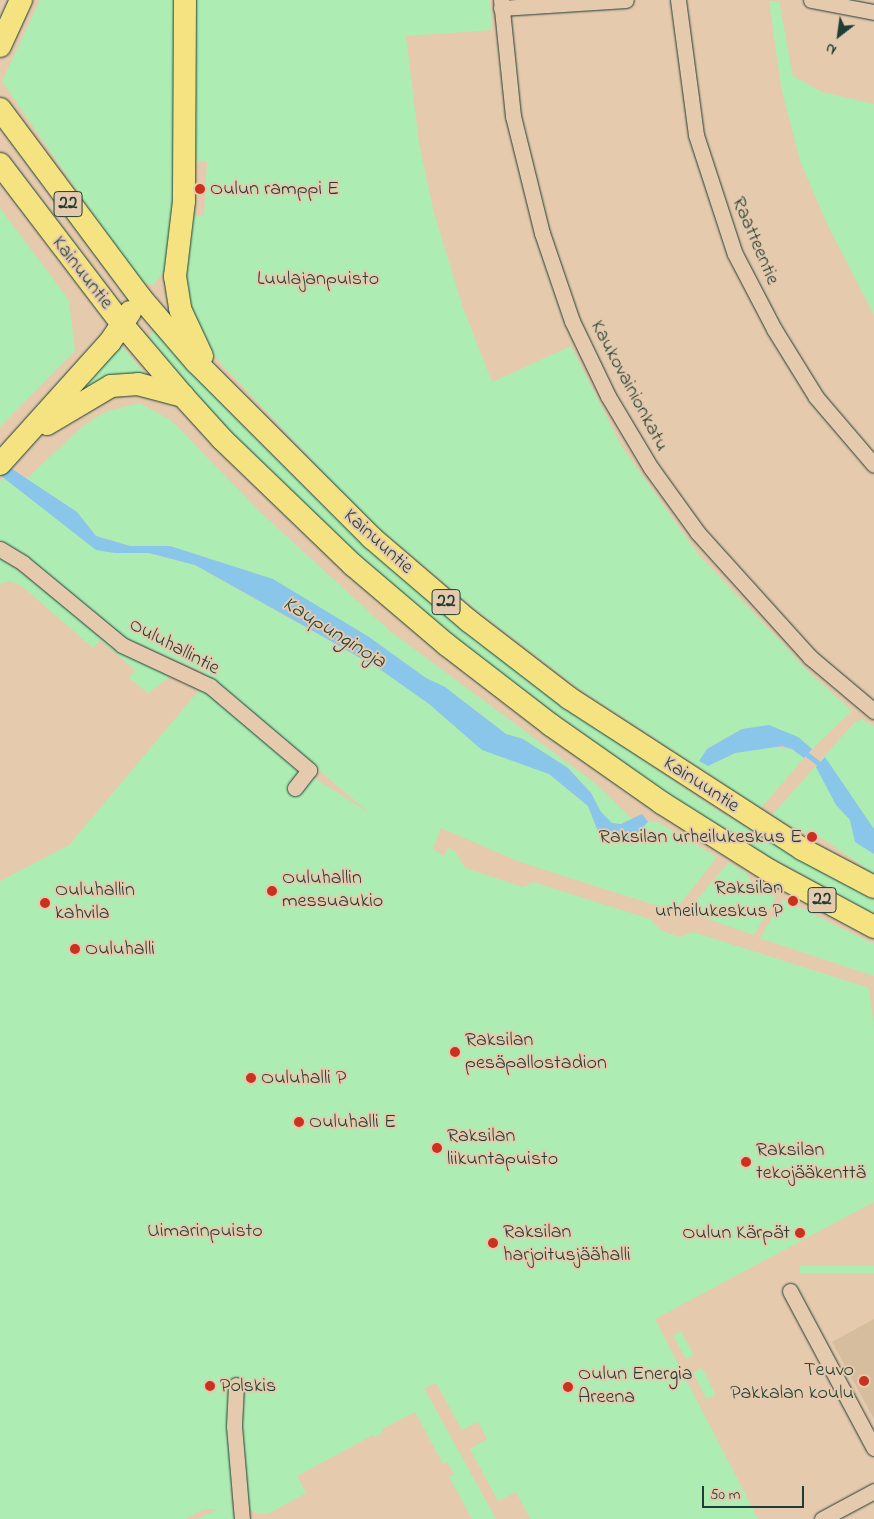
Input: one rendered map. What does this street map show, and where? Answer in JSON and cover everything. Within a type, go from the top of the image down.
[{"type":"highway","points":[[2,41],[21,0]]},
{"type":"highway","points":[[185,0],[184,201],[175,276],[185,322],[212,377]]},
{"type":"highway","name":"Kainuuntie","points":[[0,110],[140,297],[212,377],[280,448],[372,538],[492,639],[569,698],[679,773],[802,849],[874,887]]},
{"type":"highway","name":"Kainuuntie","points":[[0,164],[102,299],[183,396],[222,439],[353,565],[447,646],[551,725],[662,803],[770,871],[874,927]]},
{"type":"highway","points":[[102,299],[140,297],[162,293],[175,276]]},
{"type":"highway","points":[[0,464],[25,438],[122,324],[140,297]]},
{"type":"highway","points":[[25,438],[111,386],[138,384],[183,396]]},
{"type":"street","points":[[501,4],[626,0]]},
{"type":"street","name":"Raatteentie","points":[[678,0],[696,135],[735,254],[765,312],[816,397],[874,465]]},
{"type":"street","points":[[811,0],[874,12]]},
{"type":"street","name":"Kaukovainionkatu","points":[[501,4],[513,116],[542,233],[572,321],[608,396],[651,468],[698,533],[810,657],[874,711]]},
{"type":"street","name":"Ouluhallintie","points":[[0,549],[23,563],[122,645],[210,686],[309,770],[295,788]]},
{"type":"street","points":[[790,1291],[874,1448]]},
{"type":"street","points":[[236,1385],[234,1426],[242,1519]]},
{"type":"street","points":[[822,1519],[874,1491]]},
{"type":"shaded area","name":"Teuvo Pakkalan koulu","points":[[874,1319],[874,1419],[832,1342]]},
{"type":"green space","points":[[40,0],[174,0],[175,195],[168,268],[153,285],[142,282],[119,252],[2,81]]},
{"type":"green space","name":"Luulajanpuisto","points":[[193,0],[490,0],[492,30],[406,36],[419,143],[434,213],[463,308],[492,382],[571,346],[622,447],[698,554],[810,673],[852,711],[812,749],[798,737],[742,729],[707,749],[708,766],[735,753],[768,747],[792,749],[804,758],[761,808],[578,688],[476,610],[380,529],[336,486],[205,346],[198,335],[184,281],[194,215],[204,216],[207,162],[201,160],[197,165],[192,84]]},
{"type":"green space","points":[[769,1],[779,1],[793,76],[822,92],[874,104],[874,315],[827,224],[800,161],[781,87]]},
{"type":"green space","points":[[0,208],[69,300],[75,351],[0,427]]},
{"type":"green space","points":[[156,329],[231,414],[353,535],[563,706],[720,812],[874,900],[874,914],[744,842],[678,801],[481,660],[377,574],[262,465],[145,339]]},
{"type":"green space","points":[[121,345],[147,376],[74,393]]},
{"type":"green space","points":[[140,403],[172,421],[259,511],[390,631],[595,783],[632,819],[621,824],[612,823],[601,812],[591,793],[568,768],[523,739],[506,734],[445,687],[426,678],[369,637],[309,602],[170,546],[130,546],[96,536],[77,512],[26,479],[84,425],[107,411]]},
{"type":"green space","name":"Raksilan liikuntapuisto","points":[[3,478],[103,552],[149,553],[195,565],[381,670],[522,764],[549,774],[588,806],[597,829],[628,842],[648,822],[656,821],[717,857],[680,904],[667,909],[520,862],[441,828],[433,849],[444,856],[448,848],[455,851],[465,868],[523,887],[533,882],[650,919],[662,931],[680,937],[693,932],[869,988],[874,1028],[874,1202],[655,1319],[758,1519],[530,1519],[516,1492],[498,1501],[470,1449],[487,1439],[478,1422],[462,1430],[436,1383],[424,1388],[496,1519],[472,1519],[449,1477],[454,1474],[447,1462],[443,1464],[415,1412],[381,1430],[383,1433],[375,1437],[373,1435],[297,1476],[306,1493],[268,1514],[257,1514],[246,1506],[245,1481],[230,1489],[234,1519],[197,1519],[219,1509],[204,1509],[185,1519],[0,1519],[0,881],[69,845],[201,688],[292,764],[371,814],[201,671],[123,637],[60,584],[0,541],[0,481]]},
{"type":"green space","points":[[0,556],[123,653],[169,675],[166,680],[148,693],[129,678],[135,670],[100,640],[93,648],[23,587],[11,581],[0,584]]},
{"type":"green space","points":[[862,719],[874,727],[874,874],[825,840],[807,831],[805,834],[772,815],[854,723]]},
{"type":"green space","points":[[729,862],[746,873],[753,884],[776,897],[754,935],[693,914],[693,904]]},
{"type":"green space","points":[[783,899],[874,944],[874,976],[760,938]]},
{"type":"green space","points":[[800,1266],[874,1266],[874,1273],[800,1273]]},
{"type":"green space","points":[[681,1331],[694,1355],[686,1359],[673,1335]]},
{"type":"green space","points":[[702,1368],[716,1395],[707,1399],[693,1373]]},
{"type":"water","name":"Kaupunginoja","points":[[0,461],[77,512],[96,536],[130,546],[170,546],[273,579],[369,637],[426,678],[445,687],[506,734],[523,739],[568,768],[591,793],[601,812],[612,823],[621,824],[642,814],[648,822],[628,842],[606,837],[597,829],[588,806],[549,774],[482,750],[429,704],[381,670],[322,636],[195,565],[149,553],[115,553],[96,550],[0,475]]},
{"type":"water","points":[[769,725],[798,737],[812,749],[804,758],[792,749],[782,746],[735,753],[708,766],[699,761],[707,749],[742,729]]},
{"type":"water","points":[[825,757],[874,829],[874,854],[855,842],[850,820],[836,805],[816,767]]},
{"type":"waterway","name":"Kaupunginoja","points":[[803,751],[822,766]]},
{"type":"place","name":"Oulun ramppi E","points":[[200,189]]},
{"type":"place","name":"Raksilan urheilukeskus E","points":[[812,837]]},
{"type":"place","name":"Ouluhallin messuaukio","points":[[272,891]]},
{"type":"place","name":"Raksilan urheilukeskus P","points":[[793,901]]},
{"type":"place","name":"Ouluhallin kahvila","points":[[45,903]]},
{"type":"place","name":"Ouluhalli","points":[[75,949]]},
{"type":"place","name":"Raksilan pesäpallostadion","points":[[455,1052]]},
{"type":"place","name":"Ouluhalli P","points":[[251,1078]]},
{"type":"place","name":"Ouluhalli E","points":[[299,1122]]},
{"type":"place","name":"Raksilan liikuntapuisto","points":[[437,1148]]},
{"type":"place","name":"Raksilan tekojääkenttä","points":[[746,1162]]},
{"type":"place","name":"Oulun Kärpät","points":[[800,1233]]},
{"type":"place","name":"Raksilan harjoitusjäähalli","points":[[493,1243]]},
{"type":"place","name":"Teuvo Pakkalan koulu","points":[[864,1381]]},
{"type":"place","name":"Polskis","points":[[210,1386]]},
{"type":"place","name":"Oulun Energia Areena","points":[[568,1387]]},
{"type":"park label","name":"Uimarinpuisto","points":[[205,1231]]}]
